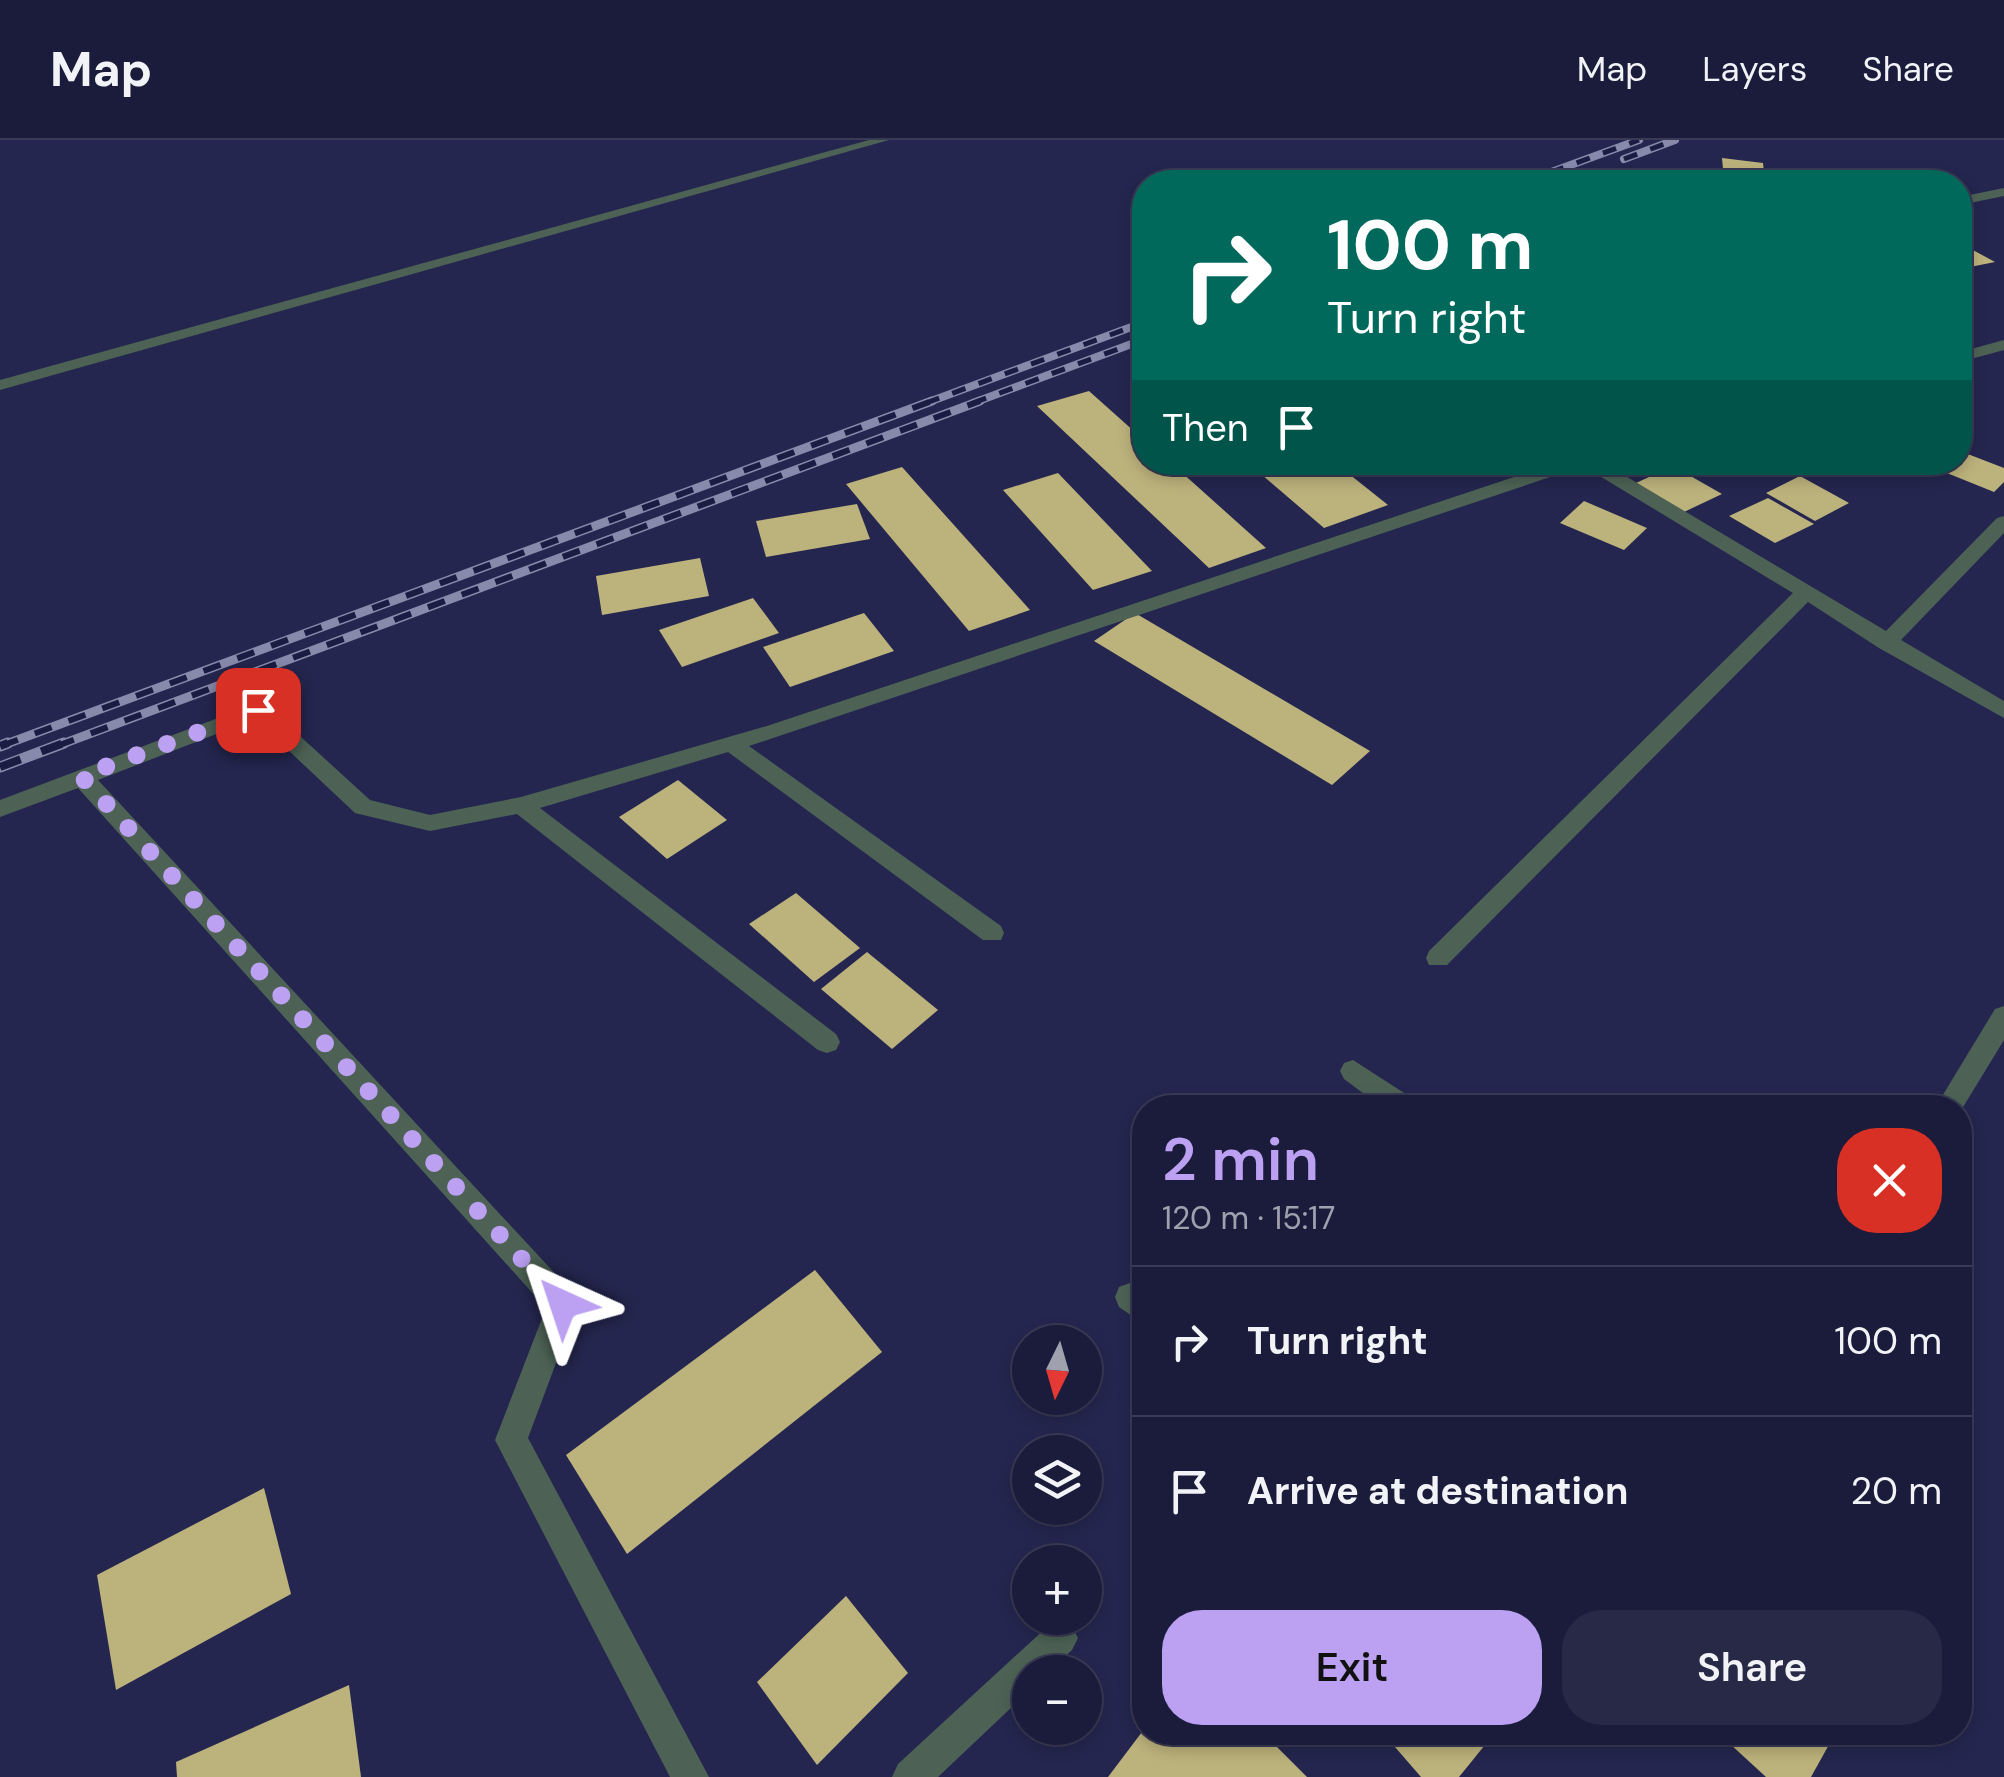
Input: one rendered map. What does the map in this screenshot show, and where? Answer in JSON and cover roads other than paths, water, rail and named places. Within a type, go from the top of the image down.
[{"type":"street","points":[[0,385],[884,140]]},
{"type":"street","points":[[1972,198],[2004,192]]},
{"type":"street","points":[[1972,355],[2004,346]]},
{"type":"street","points":[[0,808],[258,710],[364,806],[430,823],[520,804],[731,744],[1539,475]]},
{"type":"street","points":[[1610,475],[1886,644],[2004,711]]},
{"type":"street","points":[[1886,644],[2004,522]]},
{"type":"street","points":[[1438,958],[1804,594]]},
{"type":"street","points":[[731,744],[992,933]]},
{"type":"street","points":[[81,776],[563,1304],[511,1440],[690,1777]]},
{"type":"street","points":[[520,804],[827,1042]]},
{"type":"street","points":[[1956,1095],[2004,1017]]},
{"type":"street","points":[[1353,1070],[1387,1095]]},
{"type":"street","points":[[910,1777],[1060,1638]]},
{"type":"railway","points":[[1557,170],[1639,140]]},
{"type":"railway","points":[[1624,159],[1675,140]]},
{"type":"railway","points":[[926,403],[1132,327]]},
{"type":"railway","points":[[973,403],[1132,344]]},
{"type":"railway","points":[[1,746],[932,401]]},
{"type":"railway","points":[[57,746],[980,401]]},
{"type":"railway","points":[[0,746],[8,743]]},
{"type":"railway","points":[[0,767],[64,743]]}]
